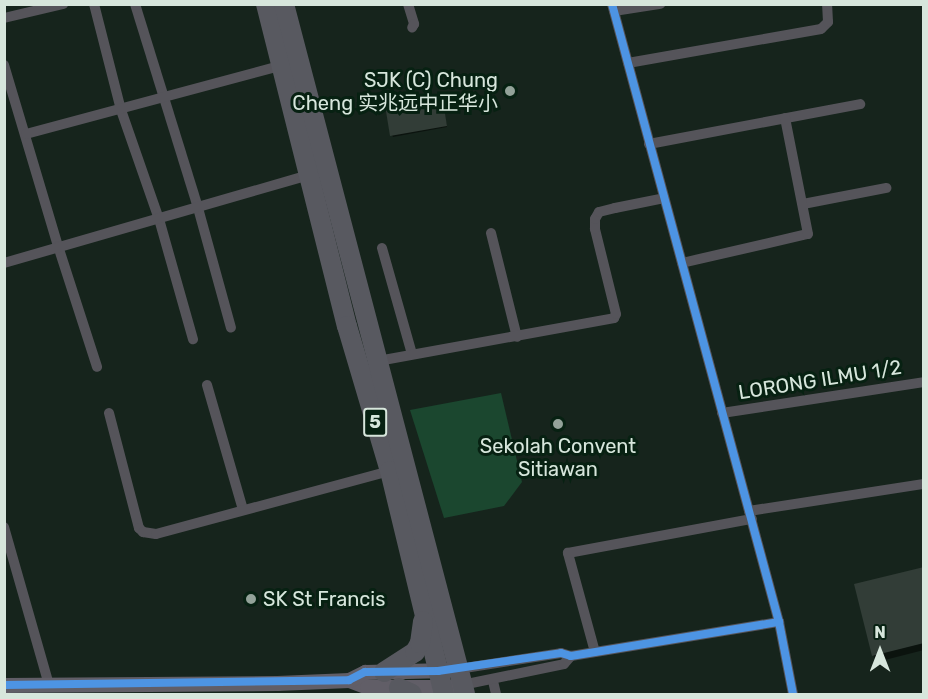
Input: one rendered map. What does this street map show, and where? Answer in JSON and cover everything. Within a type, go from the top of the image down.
[{"type":"highway","name":"5","points":[[266,4],[277,44],[290,61]]},
{"type":"highway","points":[[270,4],[277,44]]},
{"type":"highway","name":"5","points":[[284,4],[290,61],[339,207],[462,683]]},
{"type":"highway","points":[[290,61],[317,160],[314,171],[308,175]]},
{"type":"highway","name":"5","points":[[308,175],[347,326],[390,471],[442,684]]},
{"type":"highway","points":[[339,207],[329,215],[328,222],[346,292],[347,326]]},
{"type":"highway","points":[[378,361],[374,367],[374,376],[384,452]]},
{"type":"highway","points":[[384,672],[415,652],[420,643],[424,616]]},
{"type":"street","points":[[4,18],[63,4]]},
{"type":"street","points":[[94,4],[121,110],[159,219],[193,339]]},
{"type":"street","points":[[135,4],[198,208],[231,328]]},
{"type":"street","points":[[408,4],[414,24],[412,28]]},
{"type":"street","points":[[660,4],[613,8],[751,515],[779,622],[793,694]]},
{"type":"street","points":[[627,63],[821,29],[828,22],[827,4]]},
{"type":"street","points":[[26,134],[164,99],[290,61]]},
{"type":"street","points":[[4,64],[97,367]]},
{"type":"street","points":[[649,144],[860,104]]},
{"type":"street","points":[[682,263],[804,237],[808,229],[785,118]]},
{"type":"street","points":[[4,263],[308,175]]},
{"type":"street","points":[[803,204],[886,188]]},
{"type":"street","points":[[378,361],[614,318],[616,314],[595,229],[595,219],[599,212],[615,207],[664,198]]},
{"type":"street","points":[[491,233],[517,337]]},
{"type":"street","points":[[382,248],[412,354]]},
{"type":"street","name":"LORONG ILMU 1/2","points":[[722,413],[924,382]]},
{"type":"street","points":[[207,385],[243,510]]},
{"type":"street","points":[[109,413],[139,528],[143,532],[156,534],[390,471]]},
{"type":"street","points":[[595,652],[568,553],[751,515],[924,484]]},
{"type":"street","points":[[4,527],[49,685]]},
{"type":"street","points":[[462,683],[561,653],[572,656],[779,622]]},
{"type":"street","points":[[4,685],[116,689],[350,680],[367,687],[406,691],[442,684],[493,681],[564,664],[572,656]]},
{"type":"street","points":[[350,680],[365,672],[384,672],[442,684]]},
{"type":"street","points":[[493,681],[496,694]]},
{"type":"green space","points":[[501,393],[522,482],[504,506],[444,518],[410,410]]},
{"type":"building","points":[[442,95],[447,126],[390,136],[385,105]]},
{"type":"building","points":[[924,567],[924,643],[872,656],[854,584]]},
{"type":"cycle path","points":[[612,4],[779,622],[793,694]]},
{"type":"cycle path","points":[[4,685],[349,680],[365,672],[438,671],[561,653],[571,656],[779,622]]},
{"type":"place","name":"SJK (C) Chung Cheng 实兆远中正华小","points":[[510,91]]},
{"type":"place","name":"Sekolah Convent Sitiawan","points":[[558,424]]},
{"type":"place","name":"SK St Francis","points":[[251,599]]}]
